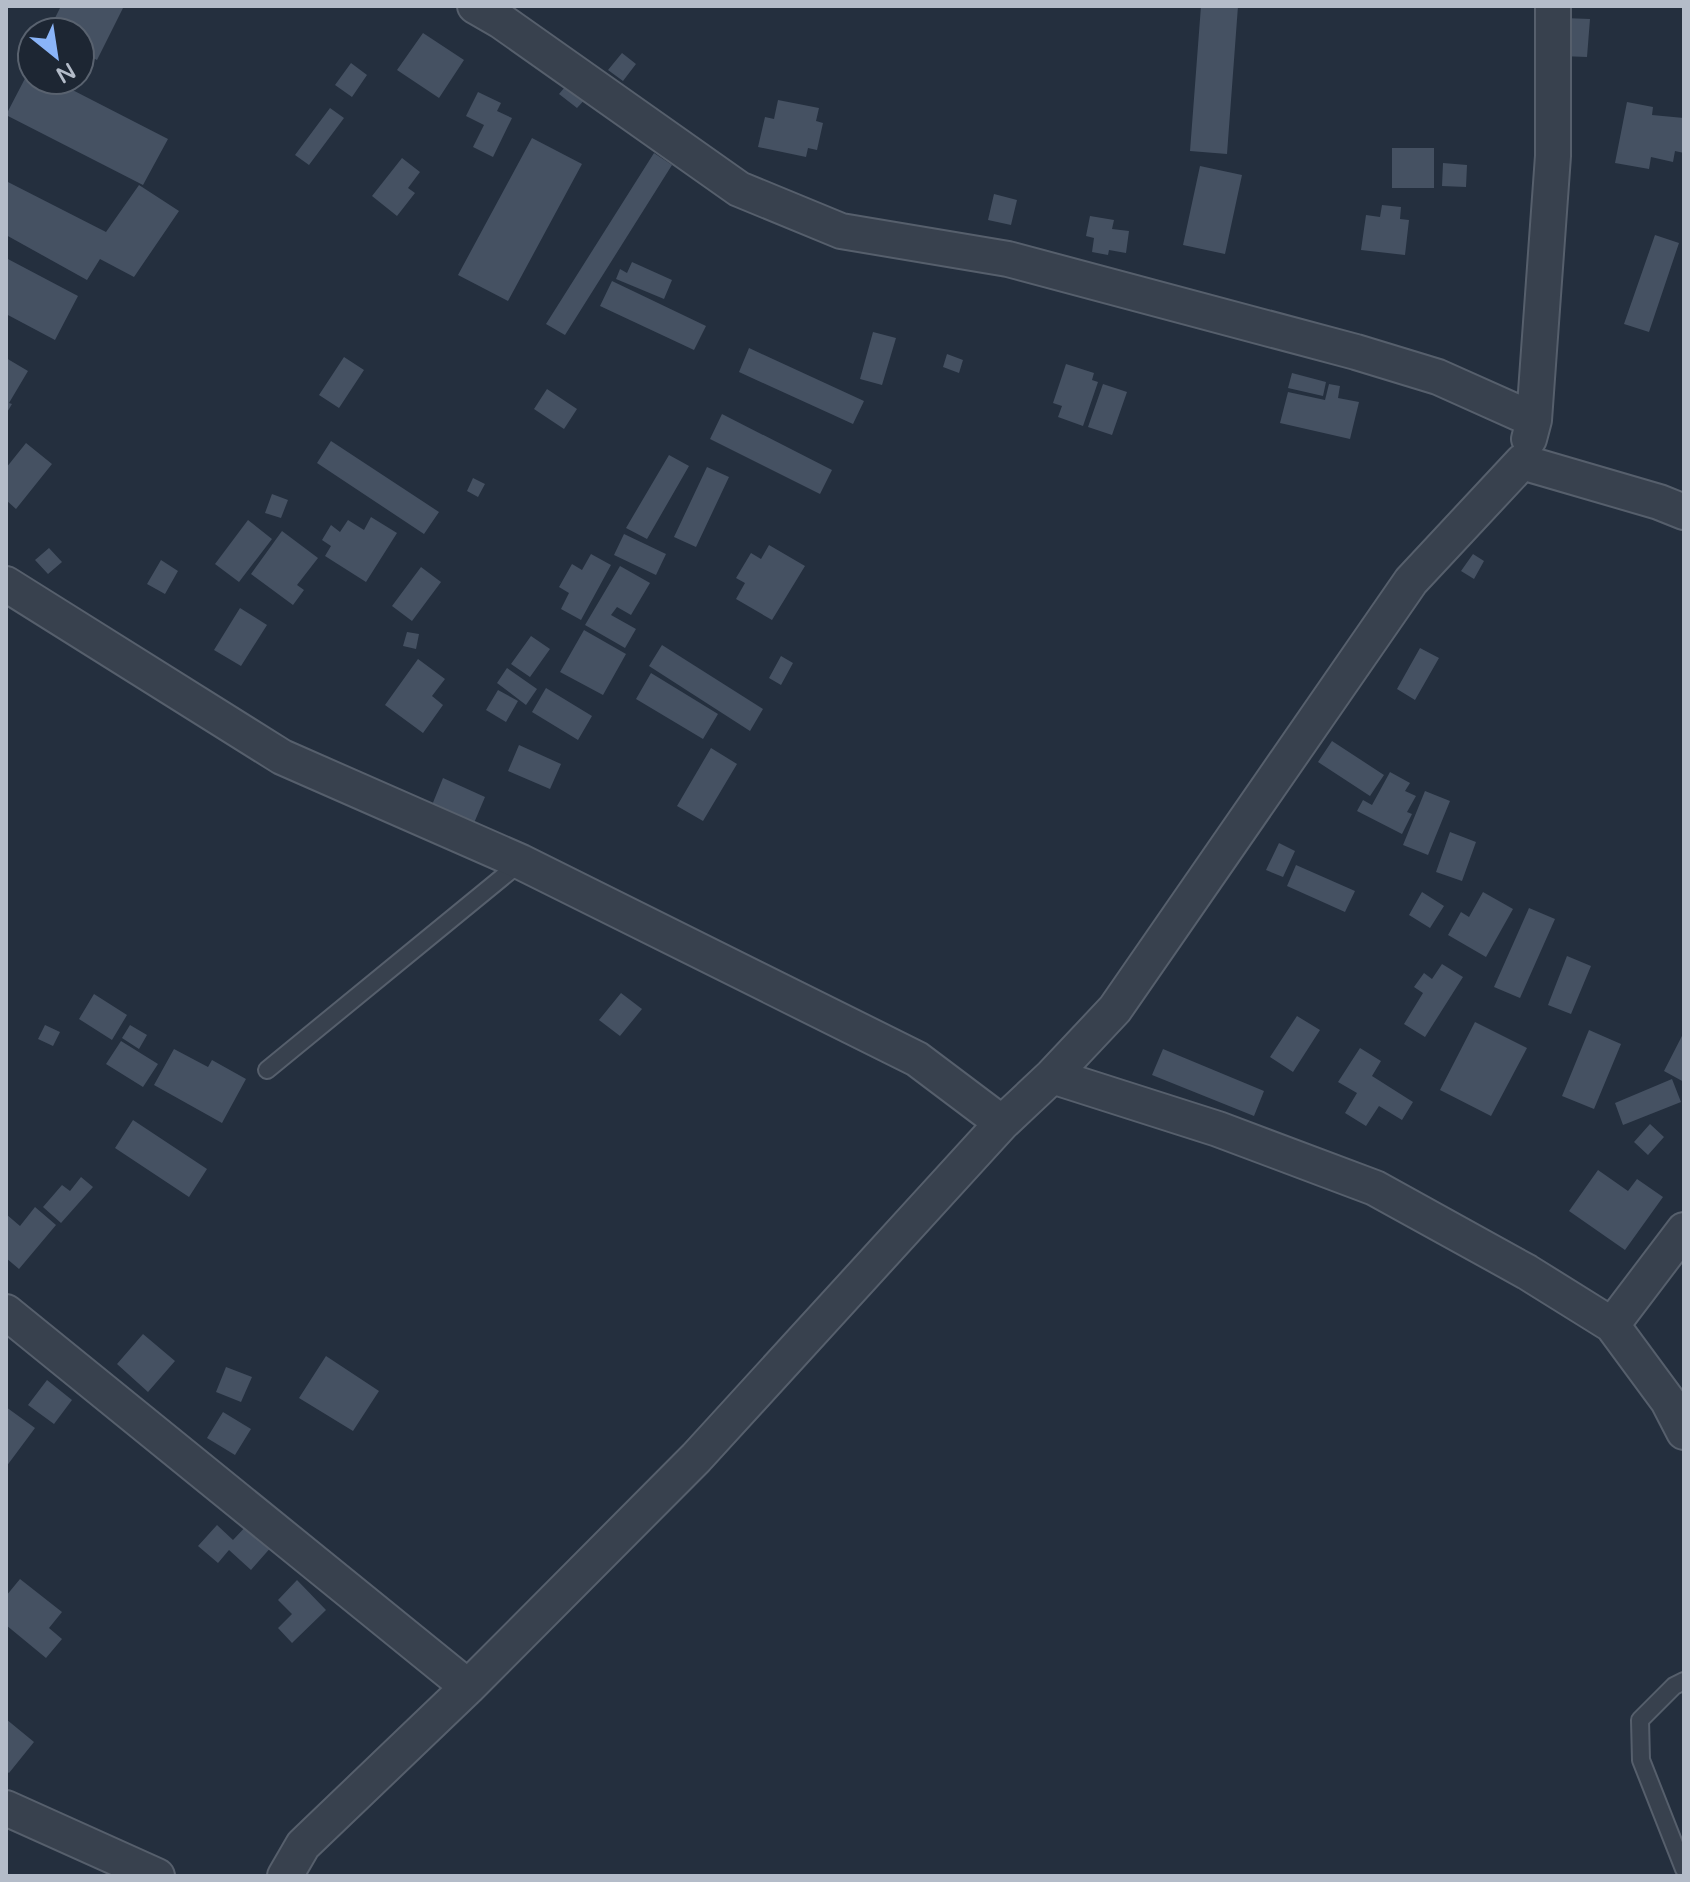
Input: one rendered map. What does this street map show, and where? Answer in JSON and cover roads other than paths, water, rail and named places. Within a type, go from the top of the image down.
[{"type":"street","points":[[475,6],[501,21],[739,189],[841,231],[1008,259],[1356,352],[1438,377],[1534,420]]},
{"type":"street","points":[[285,1876],[303,1845],[468,1687],[696,1458],[1002,1123],[1052,1076],[1115,1009],[1411,581],[1522,462],[1534,420],[1553,156],[1553,6]]},
{"type":"street","points":[[1522,462],[1684,512]]},
{"type":"street","points":[[6,584],[282,757],[521,862],[917,1059],[1002,1123]]},
{"type":"street","points":[[1052,1076],[1218,1129],[1375,1188],[1527,1272],[1612,1325],[1668,1401],[1684,1432]]},
{"type":"street","points":[[1612,1325],[1684,1230]]},
{"type":"street","points":[[6,1312],[468,1687]]},
{"type":"street","points":[[6,1808],[157,1876]]},
{"type":"lane","points":[[267,1070],[521,862]]},
{"type":"lane","points":[[1684,1681],[1674,1686],[1640,1720],[1641,1760],[1684,1869]]}]
